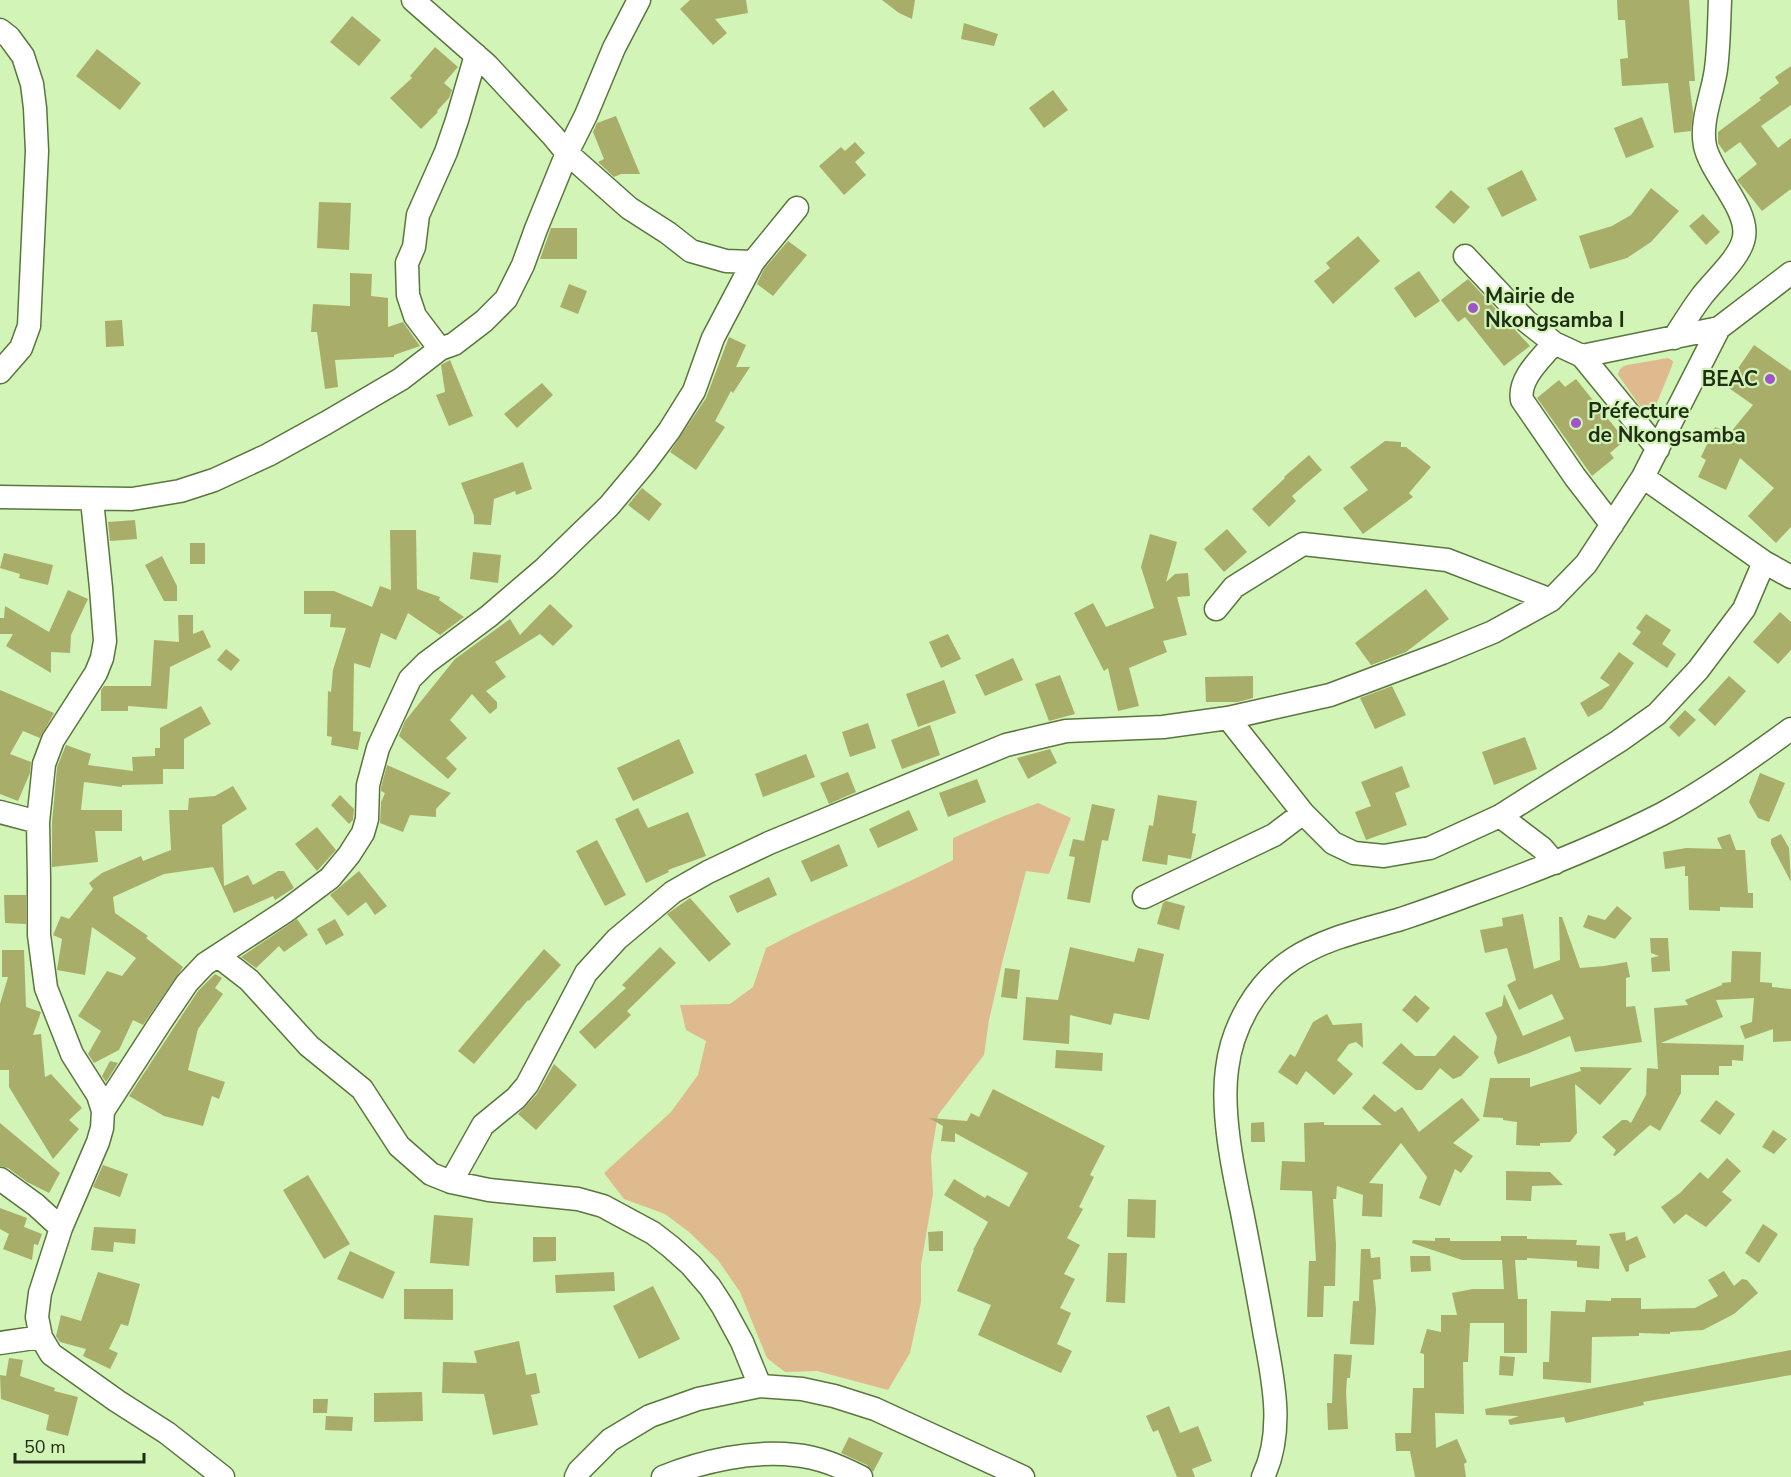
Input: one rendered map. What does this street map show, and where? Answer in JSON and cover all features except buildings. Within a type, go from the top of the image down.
[{"type":"street","points":[[414,0],[476,55],[512,90],[567,153],[629,208],[691,251],[726,261],[753,262]]},
{"type":"street","points":[[0,496],[92,500],[152,497],[214,480],[268,455],[401,379],[441,348],[454,344],[484,321],[506,299],[523,265],[567,153],[586,115],[614,48],[639,0]]},
{"type":"street","points":[[1674,338],[1701,297],[1741,248],[1745,234],[1742,218],[1727,187],[1710,163],[1705,144],[1705,128],[1716,68],[1720,0]]},
{"type":"street","points":[[0,30],[9,37],[23,56],[32,84],[37,151],[29,326],[21,348],[0,372]]},
{"type":"street","points":[[441,348],[415,316],[408,295],[407,262],[414,247],[418,215],[446,152],[476,55]]},
{"type":"street","points":[[223,1477],[167,1433],[51,1354],[41,1337],[37,1317],[40,1293],[62,1228],[98,1142],[104,1111],[187,983],[205,964],[286,911],[330,878],[349,855],[363,833],[367,819],[368,785],[378,748],[410,679],[426,663],[489,616],[545,568],[609,506],[645,463],[669,431],[694,391],[713,338],[753,262],[797,208]]},
{"type":"street","points":[[1465,256],[1526,321],[1554,343],[1582,356],[1658,449]]},
{"type":"street","points":[[1582,356],[1719,328],[1791,273]]},
{"type":"street","points":[[451,1182],[483,1125],[516,1098],[527,1085],[586,973],[617,939],[673,892],[708,872],[770,843],[1006,745],[1066,731],[1163,727],[1228,718],[1330,695],[1493,632],[1551,600],[1586,564],[1643,477],[1719,328]]},
{"type":"street","points":[[1554,343],[1528,375],[1521,391],[1522,400],[1575,477],[1612,525]]},
{"type":"street","points":[[1643,477],[1764,562],[1791,577]]},
{"type":"street","points":[[92,500],[105,641],[102,658],[88,688],[53,740],[44,764],[38,822],[39,935],[46,988],[72,1054],[98,1095],[104,1111]]},
{"type":"street","points":[[1216,609],[1234,587],[1303,544],[1447,560],[1551,600]]},
{"type":"street","points":[[1228,718],[1303,813],[1333,843],[1354,853],[1384,856],[1430,848],[1500,816],[1619,741],[1657,714],[1698,670],[1744,609],[1764,562]]},
{"type":"street","points":[[1263,1477],[1270,1462],[1276,1427],[1274,1387],[1234,1174],[1227,1119],[1226,1071],[1233,1038],[1245,1013],[1264,983],[1291,960],[1312,948],[1417,914],[1555,863],[1663,813],[1736,769],[1791,729]]},
{"type":"street","points":[[0,812],[38,822]]},
{"type":"street","points":[[1144,897],[1274,835],[1303,813]]},
{"type":"street","points":[[1500,816],[1542,848],[1555,863]]},
{"type":"street","points":[[218,956],[249,980],[309,1046],[362,1089],[399,1146],[431,1174],[451,1182],[521,1195],[578,1199],[603,1206],[652,1233],[691,1265],[710,1287],[742,1341],[760,1386]]},
{"type":"street","points":[[0,1179],[36,1205],[62,1228]]},
{"type":"street","points":[[0,1343],[41,1337]]},
{"type":"street","points":[[576,1477],[579,1471],[610,1440],[650,1416],[698,1398],[760,1386],[802,1389],[875,1409],[1023,1477]]},
{"type":"street","points":[[663,1477],[709,1463],[769,1453],[797,1455],[823,1461],[861,1477]]},
{"type":"shaded area","points":[[1668,358],[1673,361],[1672,366],[1656,405],[1647,410],[1641,407],[1618,375],[1619,371],[1627,365]]},
{"type":"shaded area","points":[[1038,803],[1071,818],[1049,874],[1026,871],[989,1020],[984,1055],[938,1115],[931,1156],[933,1194],[921,1265],[921,1302],[910,1353],[888,1390],[817,1371],[785,1372],[767,1358],[740,1292],[718,1260],[689,1232],[665,1214],[624,1199],[604,1173],[671,1112],[698,1075],[706,1041],[686,1030],[680,1005],[730,1004],[753,987],[766,948],[953,860],[953,838]]},
{"type":"place","name":"Mairie de Nkongsamba I","points":[[1473,308]]},
{"type":"place","name":"BEAC","points":[[1770,379]]},
{"type":"place","name":"Préfecture de Nkongsamba","points":[[1576,423]]}]
